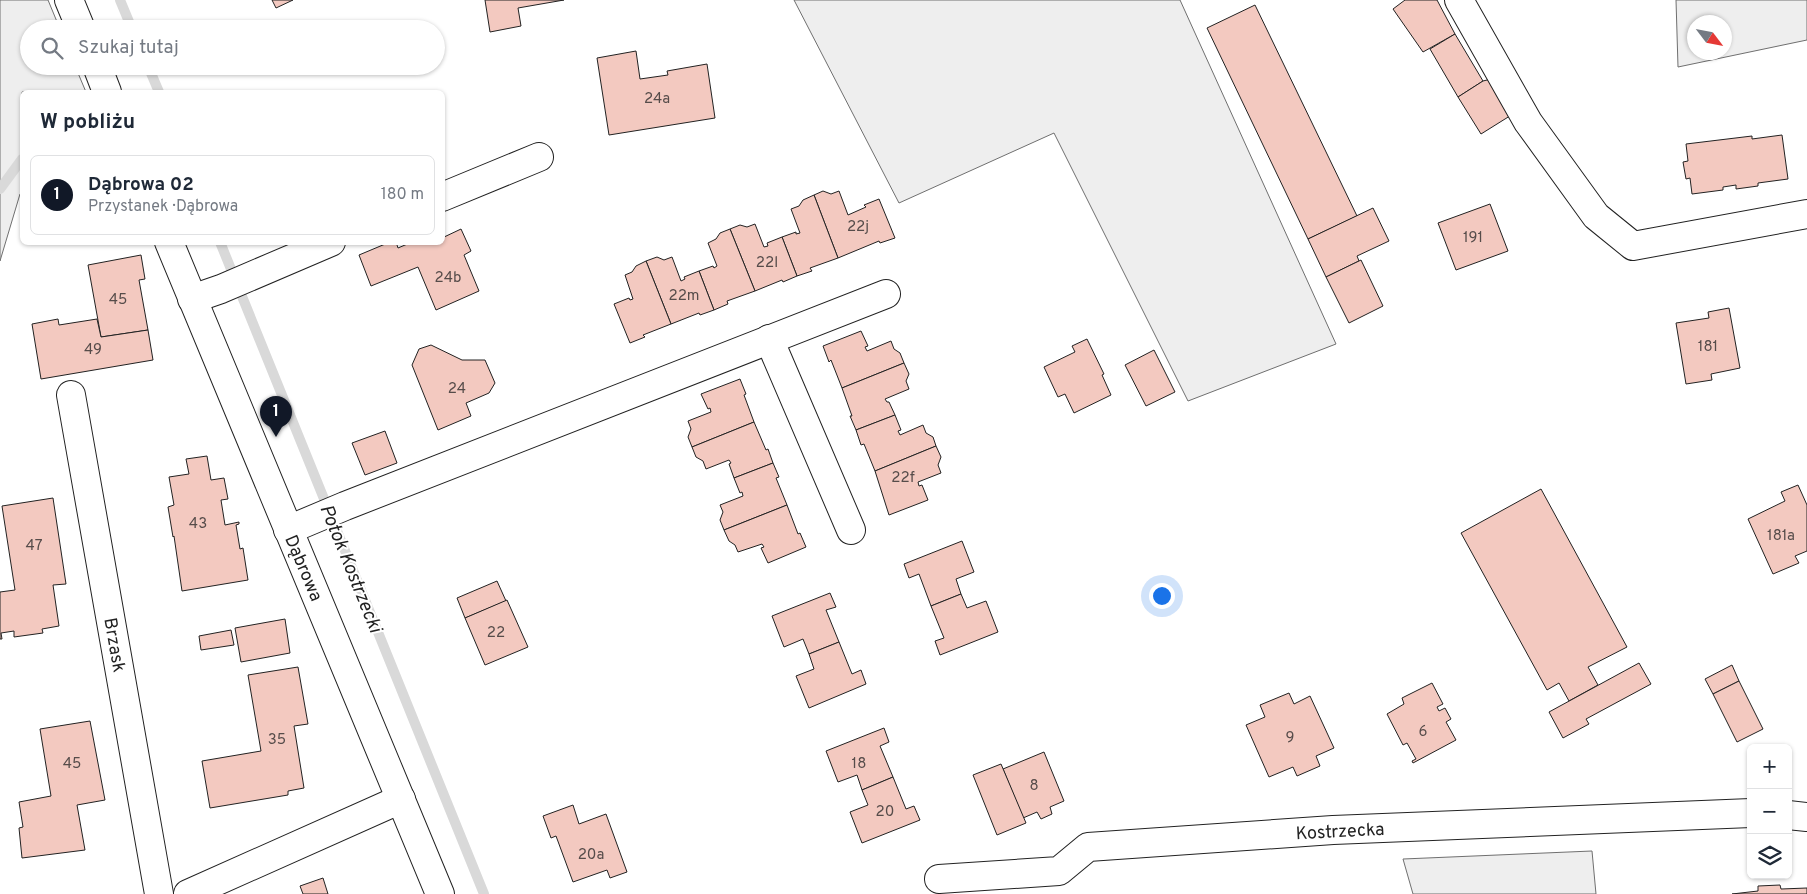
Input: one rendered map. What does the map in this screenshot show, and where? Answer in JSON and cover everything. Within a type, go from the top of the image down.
[{"type":"street","points":[[69,0],[77,20]]},
{"type":"street","points":[[1459,0],[1528,122],[1596,216],[1633,246],[1807,214]]},
{"type":"street","points":[[100,75],[106,90]]},
{"type":"street","points":[[445,196],[539,157]]},
{"type":"street","name":"Dąbrowa","points":[[170,245],[440,894]]},
{"type":"street","points":[[192,299],[221,289],[324,245]]},
{"type":"street","points":[[288,530],[886,294]]},
{"type":"street","points":[[769,339],[851,530]]},
{"type":"street","name":"Brzask","points":[[72,395],[159,894]]},
{"type":"street","points":[[188,894],[401,799]]},
{"type":"street","name":"Kostrzecka","points":[[939,879],[1058,871],[1088,847],[1333,830],[1747,813]]},
{"type":"street","points":[[1792,815],[1807,817]]},
{"type":"shaded area","points":[[0,0],[48,0],[56,20],[20,20],[20,75],[79,75],[85,90],[20,90],[20,194],[0,261]]},
{"type":"shaded area","points":[[794,0],[1180,0],[1336,344],[1188,401],[1054,133],[899,203]]},
{"type":"shaded area","points":[[1676,0],[1807,0],[1807,40],[1732,56],[1732,15],[1687,15],[1687,60],[1711,60],[1678,67]]},
{"type":"shaded area","points":[[1592,851],[1596,894],[1413,894],[1403,859]]},
{"type":"building","points":[[272,0],[293,0],[276,8]]},
{"type":"building","points":[[485,0],[564,0],[518,8],[521,26],[490,32]]},
{"type":"building","points":[[1405,0],[1437,0],[1455,34],[1423,52],[1393,9]]},
{"type":"building","points":[[1255,5],[1357,216],[1308,239],[1207,28]]},
{"type":"building","points":[[1455,34],[1483,81],[1458,97],[1430,49]]},
{"type":"building","points":[[636,51],[640,79],[668,75],[667,71],[707,64],[715,118],[609,135],[597,58]]},
{"type":"building","points":[[1491,79],[1513,114],[1481,134],[1458,97],[1483,81]]},
{"type":"building","points":[[1782,135],[1788,179],[1758,183],[1758,186],[1736,189],[1736,185],[1723,187],[1723,190],[1692,194],[1690,178],[1686,179],[1683,162],[1688,161],[1686,144],[1752,136],[1752,139]]},
{"type":"building","points":[[823,191],[831,194],[839,191],[848,215],[866,207],[864,205],[879,199],[895,238],[880,243],[879,241],[838,258],[814,195]]},
{"type":"building","points":[[814,195],[838,258],[810,268],[812,271],[797,276],[782,237],[796,232],[796,234],[800,233],[791,209],[799,206],[803,200]]},
{"type":"building","points":[[1490,204],[1508,251],[1456,270],[1438,223]]},
{"type":"building","points":[[1373,208],[1389,241],[1357,256],[1359,261],[1326,277],[1308,239]]},
{"type":"building","points":[[755,224],[764,247],[768,246],[767,243],[782,237],[797,276],[755,291],[730,229],[740,225],[747,227]]},
{"type":"building","points":[[461,229],[471,251],[464,255],[479,291],[436,310],[418,267],[371,286],[359,255],[383,245],[397,245],[398,248],[405,245],[445,245],[445,237]]},
{"type":"building","points":[[730,229],[755,291],[727,301],[728,304],[714,310],[699,271],[717,266],[708,243],[716,239],[720,233]]},
{"type":"building","points":[[141,255],[145,279],[139,280],[148,330],[101,337],[88,265]]},
{"type":"building","points":[[657,257],[664,260],[672,257],[681,281],[685,279],[684,277],[699,271],[714,310],[700,315],[699,313],[671,324],[646,261]]},
{"type":"building","points":[[1361,260],[1383,306],[1349,323],[1326,277]]},
{"type":"building","points":[[646,261],[671,324],[643,335],[645,337],[630,343],[614,304],[629,298],[630,300],[633,299],[625,275]]},
{"type":"building","points":[[1729,308],[1740,368],[1711,374],[1712,380],[1686,384],[1676,323],[1709,318],[1708,312]]},
{"type":"building","points":[[58,319],[59,325],[97,319],[101,337],[148,330],[153,360],[41,379],[32,324]]},
{"type":"building","points":[[861,331],[868,346],[865,347],[867,351],[891,341],[894,349],[900,353],[904,363],[842,388],[831,360],[829,362],[823,346]]},
{"type":"building","points":[[1087,339],[1104,374],[1102,375],[1111,395],[1074,413],[1065,394],[1058,397],[1044,367],[1075,352],[1072,346]]},
{"type":"building","points":[[431,345],[462,360],[485,360],[495,383],[489,393],[466,403],[471,416],[438,430],[412,365],[419,349]]},
{"type":"building","points":[[1154,350],[1175,392],[1146,406],[1125,365]]},
{"type":"building","points":[[904,363],[909,374],[906,381],[909,389],[885,399],[889,402],[895,415],[856,430],[842,388]]},
{"type":"building","points":[[740,379],[754,422],[692,447],[688,437],[691,429],[688,421],[711,412],[701,394]]},
{"type":"building","points":[[895,415],[901,430],[898,431],[900,435],[923,425],[926,433],[933,437],[936,446],[875,471],[864,444],[861,445],[856,430]]},
{"type":"building","points":[[754,422],[773,463],[734,478],[729,460],[706,469],[703,461],[696,457],[692,447]]},
{"type":"building","points":[[385,431],[397,463],[365,475],[352,443]]},
{"type":"building","points":[[936,446],[941,457],[938,465],[941,473],[918,482],[919,486],[922,485],[928,500],[889,515],[875,471]]},
{"type":"building","points":[[207,456],[211,480],[224,478],[228,499],[221,500],[225,525],[239,522],[236,525],[240,549],[243,548],[248,580],[182,591],[168,507],[174,505],[169,477],[189,474],[186,459]]},
{"type":"building","points":[[773,463],[779,477],[776,478],[787,505],[724,530],[720,520],[723,512],[720,505],[743,496],[734,478]]},
{"type":"building","points":[[1798,485],[1807,505],[1807,551],[1795,556],[1799,563],[1773,574],[1748,519],[1785,501],[1781,492]]},
{"type":"building","points":[[1541,489],[1627,647],[1588,667],[1598,685],[1569,701],[1559,683],[1547,690],[1461,533]]},
{"type":"building","points":[[53,498],[66,584],[53,585],[59,626],[42,629],[43,633],[14,637],[14,631],[1,633],[2,639],[0,639],[0,592],[15,590],[2,506]]},
{"type":"building","points":[[787,505],[798,534],[800,533],[806,547],[768,563],[761,548],[764,547],[762,544],[738,552],[735,545],[729,541],[724,530]]},
{"type":"building","points":[[962,541],[974,572],[956,579],[961,594],[931,606],[919,574],[909,578],[904,564]]},
{"type":"building","points":[[497,581],[506,601],[465,618],[457,598]]},
{"type":"building","points":[[830,593],[836,607],[826,610],[839,642],[809,654],[803,639],[784,647],[772,616]]},
{"type":"building","points":[[961,594],[967,608],[986,601],[998,632],[940,655],[935,641],[944,638],[931,606]]},
{"type":"building","points":[[507,600],[528,647],[485,665],[465,618]]},
{"type":"building","points":[[285,619],[290,653],[241,662],[235,628]]},
{"type":"building","points":[[231,630],[234,645],[201,650],[199,636]]},
{"type":"building","points":[[839,642],[852,674],[861,670],[866,684],[809,708],[796,676],[814,669],[809,654]]},
{"type":"building","points":[[1639,663],[1651,684],[1586,719],[1589,724],[1563,738],[1549,712]]},
{"type":"building","points":[[1732,665],[1739,681],[1713,694],[1705,679]]},
{"type":"building","points":[[298,667],[308,724],[294,726],[304,788],[288,791],[288,795],[210,808],[202,761],[261,751],[248,675]]},
{"type":"building","points":[[1739,681],[1763,729],[1737,742],[1713,694]]},
{"type":"building","points":[[1432,683],[1443,704],[1437,707],[1439,711],[1445,708],[1451,719],[1446,722],[1456,740],[1413,763],[1412,761],[1416,759],[1407,743],[1403,745],[1387,714],[1404,704],[1402,698]]},
{"type":"building","points":[[1289,693],[1294,704],[1310,696],[1334,748],[1316,756],[1320,766],[1297,776],[1293,767],[1269,777],[1246,725],[1265,717],[1260,705]]},
{"type":"building","points":[[90,721],[105,800],[77,805],[85,850],[22,858],[19,828],[23,827],[19,802],[51,796],[40,729]]},
{"type":"building","points":[[884,728],[889,742],[880,746],[893,777],[862,790],[857,775],[838,782],[826,751]]},
{"type":"building","points":[[1044,752],[1064,801],[1050,807],[1052,814],[1041,819],[1037,812],[1023,818],[1003,769]]},
{"type":"building","points":[[1001,764],[1026,823],[997,835],[973,775]]},
{"type":"building","points":[[893,777],[906,809],[914,806],[920,820],[862,843],[850,812],[868,805],[862,790]]},
{"type":"building","points":[[573,805],[579,824],[606,814],[627,872],[610,878],[607,870],[573,882],[556,836],[551,838],[543,816]]},
{"type":"building","points":[[323,878],[328,894],[303,894],[300,886]]},
{"type":"building","points":[[1780,885],[1781,889],[1807,888],[1807,894],[1732,894],[1758,891],[1758,886]]},
{"type":"waterway","name":"Potok Kostrzecki","points":[[120,0],[128,20]]},
{"type":"waterway","name":"Potok Kostrzecki","points":[[152,75],[158,90]]},
{"type":"waterway","points":[[0,189],[20,162]]},
{"type":"waterway","name":"Potok Kostrzecki","points":[[221,245],[484,894]]},
{"type":"place","name":"Dąbrowa 02","points":[[276,437]]}]
